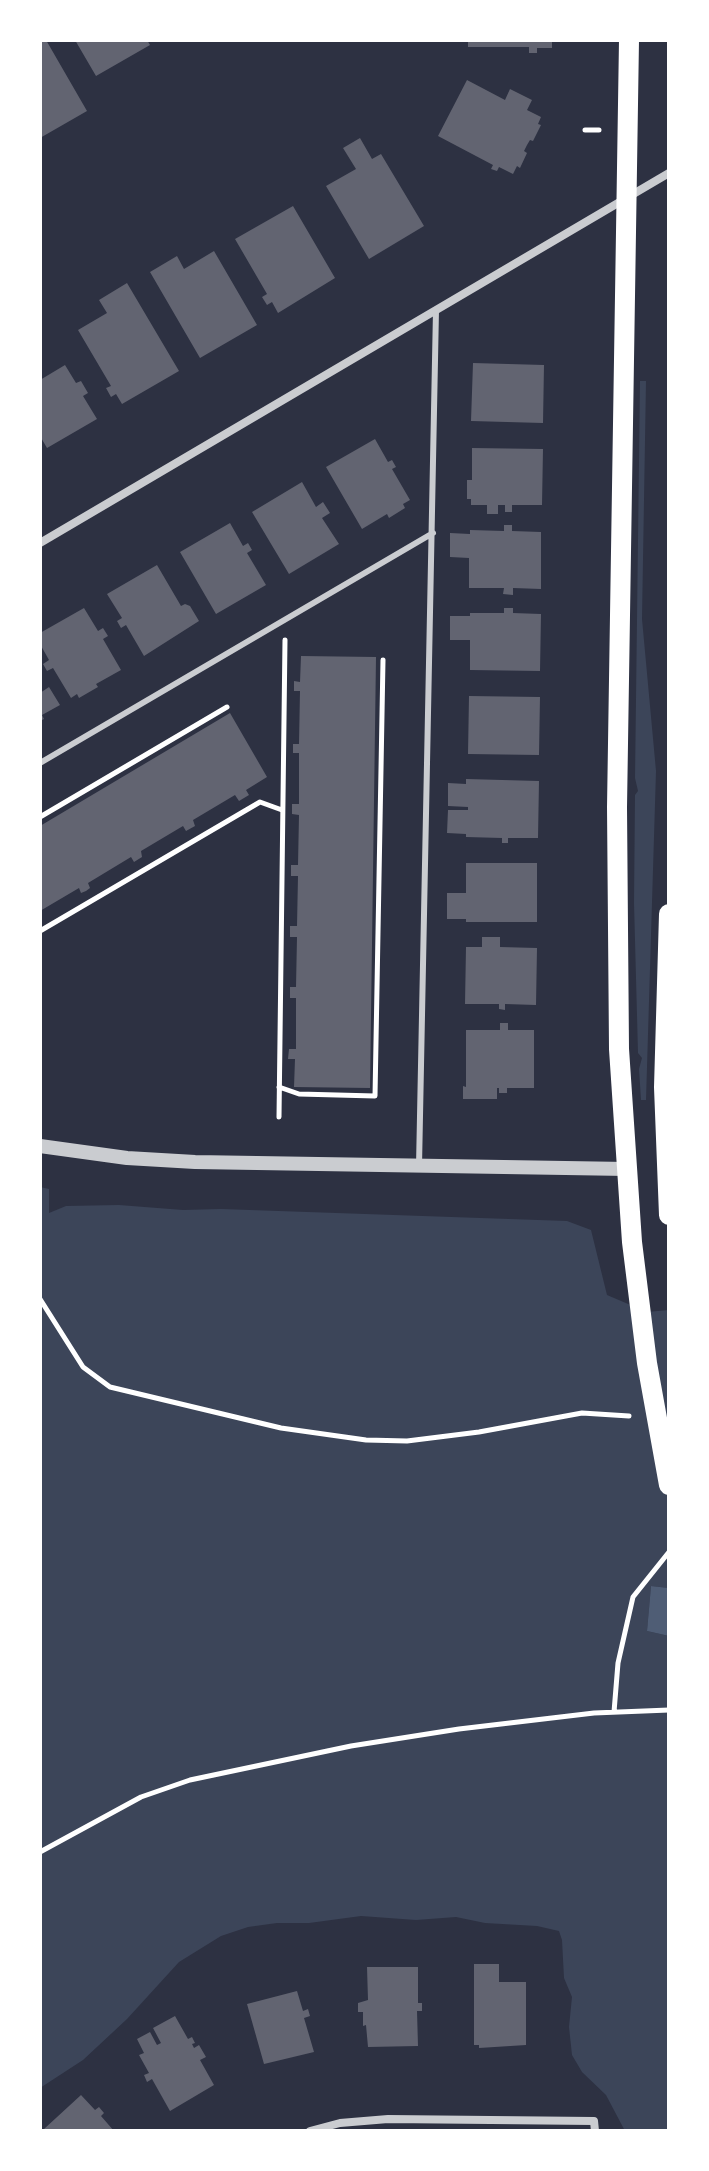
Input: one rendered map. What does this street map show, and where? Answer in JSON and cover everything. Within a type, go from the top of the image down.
[{"type":"main road","points":[[629,40],[617,943],[632,1242],[647,1363],[669,1485]]},
{"type":"main road","points":[[669,914],[664,1087],[669,1215]]},
{"type":"street","points":[[40,543],[669,173]]},
{"type":"street","points":[[40,1146],[127,1158],[195,1162],[627,1169]]},
{"type":"street","points":[[310,2131],[340,2123],[388,2119],[594,2126]]},
{"type":"lane","points":[[419,1166],[436,310]]},
{"type":"lane","points":[[40,763],[433,533]]},
{"type":"path","points":[[585,130],[599,130]]},
{"type":"path","points":[[279,1117],[285,619]]},
{"type":"path","points":[[279,1087],[299,1094],[375,1096],[383,660]]},
{"type":"path","points":[[40,817],[227,707]]},
{"type":"path","points":[[40,931],[260,802],[282,810]]},
{"type":"path","points":[[40,1299],[83,1367],[110,1387],[281,1428],[366,1440],[407,1441],[582,1413],[642,1418]]},
{"type":"path","points":[[614,1713],[618,1663],[633,1597],[669,1552]]},
{"type":"path","points":[[40,1852],[141,1797],[190,1780],[351,1746],[459,1729],[523,1720],[669,1710]]},
{"type":"shaded area","points":[[640,381],[646,381],[642,619],[656,771],[646,1100],[641,1100],[639,1069],[642,1058],[638,1053],[634,903],[635,795],[638,791],[635,778]]},
{"type":"shaded area","points":[[40,1187],[49,1189],[49,1213],[66,1206],[119,1205],[183,1210],[567,1221],[591,1230],[607,1295],[647,1312],[669,1310],[669,1588],[651,1586],[647,1631],[669,1636],[669,2131],[625,2131],[606,2095],[582,2072],[572,2055],[569,2027],[572,1997],[564,1978],[559,1931],[456,1917],[416,1920],[361,1916],[248,1927],[221,1936],[179,1962],[127,2019],[83,2060],[40,2088]]},
{"type":"shaded area","points":[[651,1586],[669,1588],[669,1636],[647,1631]]},
{"type":"building","points":[[40,40],[46,40],[87,111],[40,138]]},
{"type":"building","points":[[75,40],[147,40],[150,45],[96,76]]},
{"type":"building","points":[[468,40],[552,40],[552,48],[537,48],[537,53],[529,53],[529,47],[468,47]]},
{"type":"building","points":[[467,80],[505,100],[510,89],[532,100],[527,110],[541,117],[538,124],[541,125],[524,151],[527,153],[520,168],[517,166],[513,174],[499,167],[497,171],[491,169],[493,165],[438,136]]},
{"type":"building","points":[[360,138],[372,159],[381,154],[424,226],[369,259],[326,186],[356,169],[343,148]]},
{"type":"building","points":[[293,206],[335,278],[278,313],[272,302],[267,305],[262,297],[267,294],[235,239]]},
{"type":"building","points":[[214,251],[257,325],[200,358],[150,272],[177,256],[184,269]]},
{"type":"building","points":[[127,283],[179,371],[122,404],[116,394],[111,397],[106,388],[111,386],[78,330],[107,313],[99,300]]},
{"type":"building","points":[[473,363],[544,365],[543,423],[471,421]]},
{"type":"building","points":[[65,365],[76,383],[81,381],[88,393],[83,396],[97,419],[47,448],[40,436],[40,380]]},
{"type":"building","points":[[375,439],[388,462],[392,460],[396,467],[392,469],[410,500],[403,504],[405,508],[389,518],[387,514],[362,529],[326,467]]},
{"type":"building","points":[[472,448],[543,449],[542,505],[512,505],[512,512],[505,512],[505,505],[498,505],[498,514],[487,514],[487,505],[471,505],[471,499],[467,499],[467,480],[472,480]]},
{"type":"building","points":[[302,482],[316,507],[323,502],[330,513],[322,518],[339,544],[289,574],[252,512]]},
{"type":"building","points":[[230,523],[243,546],[248,543],[252,550],[247,553],[266,585],[216,614],[180,552]]},
{"type":"building","points":[[504,525],[512,525],[512,531],[541,532],[541,589],[513,588],[513,595],[503,594],[504,588],[469,588],[469,558],[450,557],[450,533],[504,531]]},
{"type":"building","points":[[157,565],[181,606],[190,606],[199,621],[144,656],[126,625],[121,628],[117,621],[122,618],[107,594]]},
{"type":"building","points":[[84,608],[98,631],[103,628],[108,636],[103,639],[121,670],[79,698],[77,694],[71,698],[53,668],[47,671],[43,664],[49,660],[40,644],[40,633]]},
{"type":"building","points":[[504,608],[513,608],[513,613],[541,614],[540,671],[470,670],[470,640],[450,640],[450,616],[504,613]]},
{"type":"building","points":[[301,656],[376,657],[370,1088],[294,1087],[295,1059],[288,1059],[289,1049],[296,1049],[296,998],[290,998],[290,987],[296,987],[297,937],[290,937],[290,926],[297,926],[298,876],[291,876],[291,865],[298,865],[299,815],[292,814],[292,804],[299,804],[299,753],[293,753],[293,744],[299,744],[300,691],[294,691],[294,681],[300,682]]},
{"type":"building","points":[[49,687],[60,705],[42,715],[44,719],[40,721],[40,693]]},
{"type":"building","points":[[469,696],[540,697],[539,755],[468,754]]},
{"type":"building","points":[[230,713],[267,777],[246,790],[249,795],[239,801],[235,795],[193,820],[195,826],[186,831],[183,826],[141,851],[142,857],[134,862],[131,857],[88,883],[90,888],[86,891],[81,893],[79,888],[40,911],[40,826]]},
{"type":"building","points":[[466,779],[539,781],[538,838],[508,838],[508,843],[502,843],[502,838],[447,833],[448,810],[468,810],[468,807],[448,806],[448,783],[466,784]]},
{"type":"building","points":[[466,863],[537,863],[537,922],[447,919],[447,893],[466,893]]},
{"type":"building","points":[[482,937],[500,937],[500,947],[537,948],[536,1005],[505,1004],[505,1010],[499,1009],[499,1004],[465,1004],[466,947],[482,947]]},
{"type":"building","points":[[500,1023],[508,1023],[508,1030],[534,1030],[534,1088],[507,1088],[507,1093],[499,1093],[497,1088],[497,1099],[463,1099],[463,1086],[466,1087],[466,1030],[500,1030]]},
{"type":"building","points":[[474,1964],[499,1964],[499,1982],[526,1982],[526,2045],[479,2048],[479,2045],[474,2045]]},
{"type":"building","points":[[367,1967],[418,1967],[418,2003],[422,2003],[422,2011],[417,2011],[418,2046],[368,2047],[363,2012],[358,2012],[358,2003],[368,2000]]},
{"type":"building","points":[[297,1991],[303,2011],[308,2009],[310,2016],[304,2018],[314,2052],[264,2064],[247,2004]]},
{"type":"building","points":[[175,2016],[188,2039],[192,2037],[194,2048],[199,2045],[206,2057],[200,2060],[214,2085],[170,2111],[152,2079],[147,2082],[144,2075],[149,2073],[139,2055],[144,2053],[137,2039],[150,2032],[157,2045],[161,2043],[153,2028]]},
{"type":"building","points":[[81,2095],[95,2110],[99,2107],[104,2113],[101,2116],[114,2131],[45,2131],[44,2129]]}]
